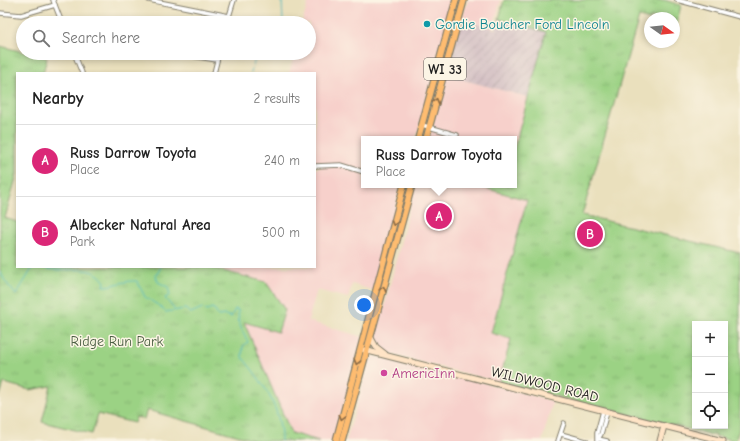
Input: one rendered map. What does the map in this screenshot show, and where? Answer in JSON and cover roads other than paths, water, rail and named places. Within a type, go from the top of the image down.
[{"type":"main road","name":"WI 33","points":[[419,136],[456,0]]},
{"type":"main road","name":"WI 33","points":[[427,136],[464,0]]},
{"type":"main road","points":[[336,441],[403,188]]},
{"type":"main road","points":[[342,441],[368,351],[410,188]]},
{"type":"street","points":[[53,0],[59,16]]},
{"type":"street","points":[[149,0],[229,16],[234,0]]},
{"type":"street","points":[[677,0],[686,1],[740,17]]},
{"type":"street","points":[[0,13],[21,15],[55,4]]},
{"type":"street","points":[[77,60],[82,72]]},
{"type":"street","points":[[214,72],[217,60]]},
{"type":"street","points":[[422,125],[457,135]]},
{"type":"street","points":[[316,166],[341,165],[361,171]]},
{"type":"street","points":[[371,338],[376,347],[390,356]]},
{"type":"street","name":"WILDWOOD ROAD","points":[[361,349],[724,441]]},
{"type":"street","points":[[605,412],[601,434],[597,440],[607,441]]},
{"type":"street","points":[[558,441],[564,423]]},
{"type":"street","points":[[660,441],[664,426]]},
{"type":"street","points":[[561,434],[586,441]]},
{"type":"waterway","points":[[282,0],[283,16]]},
{"type":"waterway","points":[[251,72],[255,60]]},
{"type":"waterway","points":[[0,271],[5,281],[16,295],[32,268]]},
{"type":"waterway","points":[[46,268],[58,270],[84,270],[92,272],[99,275],[105,282],[104,286],[128,281],[137,281],[145,297],[161,307],[165,312],[185,309],[191,313],[202,308],[207,311],[211,308],[214,309],[218,316],[225,315],[231,317],[235,309],[238,310],[239,324],[248,342],[243,346],[242,357],[263,385],[274,406],[278,417],[281,441]]},
{"type":"waterway","points":[[160,268],[156,276],[158,282],[168,287],[170,295],[165,298],[174,309]]},
{"type":"place","name":"Gordie Boucher Ford Lincoln","points":[[427,24]]},
{"type":"place","name":"Russ Darrow Toyota","points":[[439,216]]},
{"type":"place","name":"Albecker Natural Area","points":[[590,234]]},
{"type":"place","name":"AmericInn","points":[[384,373]]},
{"type":"park label","name":"Ridge Run Park","points":[[117,341]]}]
